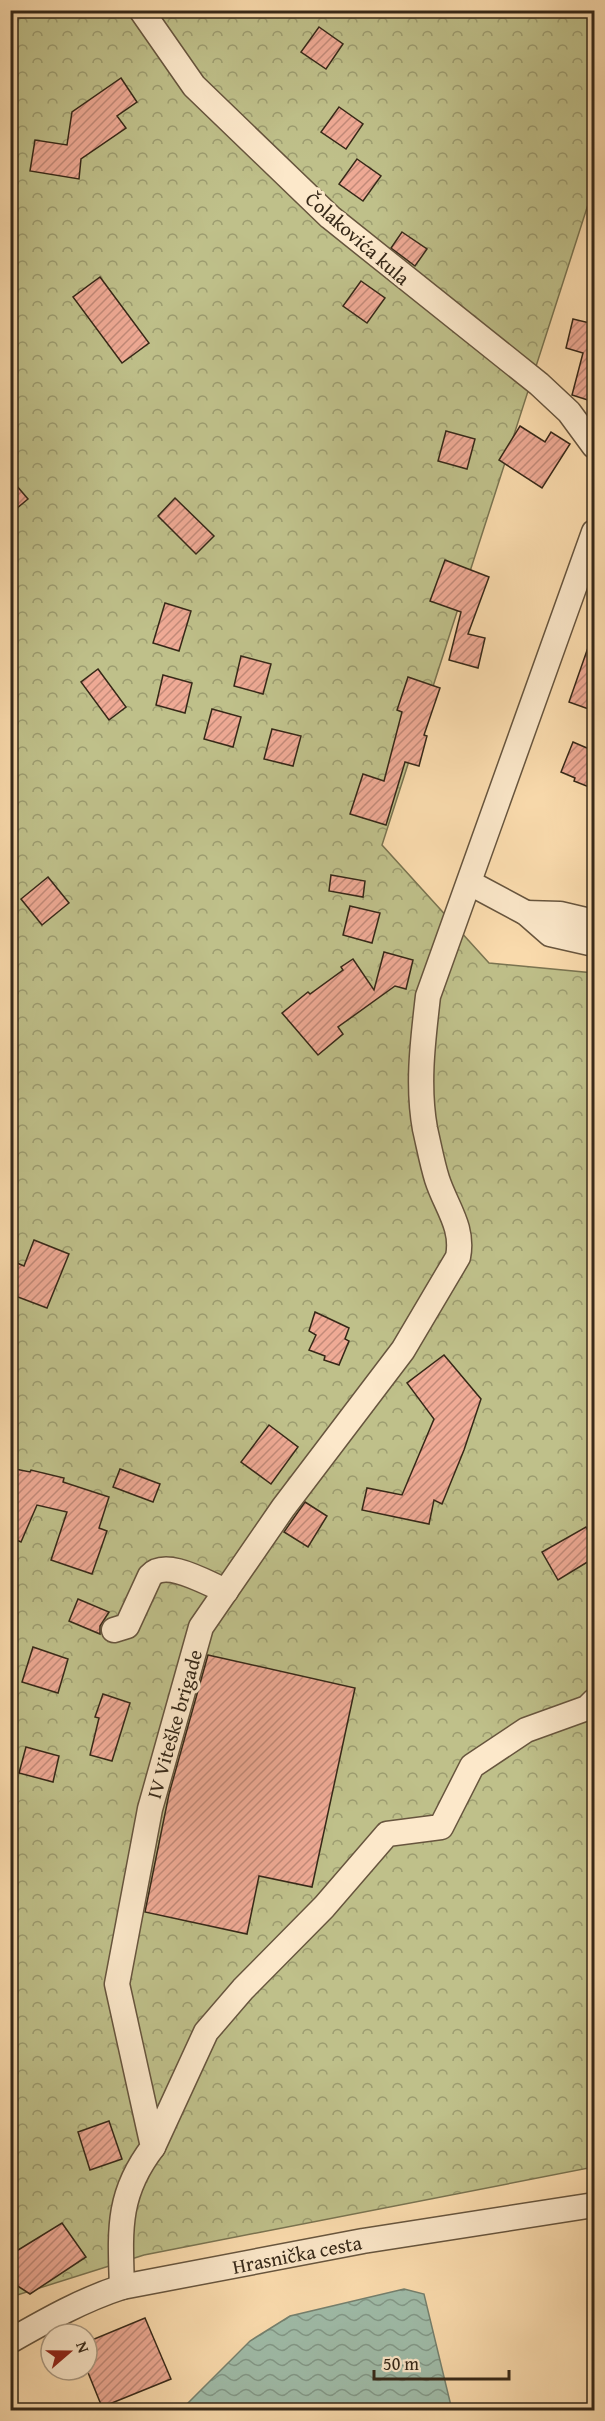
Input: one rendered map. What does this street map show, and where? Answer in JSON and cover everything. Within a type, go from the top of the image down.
[{"type":"street","name":"Čolakovića kula","points":[[141,10],[159,39],[202,94],[339,224],[539,384],[569,412],[594,446]]},
{"type":"street","points":[[594,532],[470,883],[526,913],[550,934],[594,944]]},
{"type":"street","name":"IV Viteške brigade","points":[[153,2147],[117,1984],[150,1809],[201,1627],[283,1509],[403,1350],[458,1257],[459,1228],[437,1179],[425,1126],[420,1066],[428,996],[470,883]]},
{"type":"street","points":[[526,913],[560,914],[594,922]]},
{"type":"street","points":[[114,1630],[127,1626],[155,1570],[164,1568],[173,1570],[226,1591]]},
{"type":"street","points":[[122,2287],[120,2235],[126,2196],[137,2168],[153,2147],[206,2032],[243,1989],[324,1907],[387,1834],[441,1827],[472,1766],[526,1730],[587,1708],[594,1701]]},
{"type":"street","name":"Hrasnička cesta","points":[[10,2341],[63,2311],[100,2294],[122,2287],[363,2241],[594,2205]]},
{"type":"green space","points":[[11,11],[594,11],[594,186],[382,845],[489,963],[594,973],[594,2167],[144,2255],[11,2297]]},
{"type":"water","points":[[404,2289],[424,2294],[452,2410],[181,2410],[250,2341],[290,2316]]},
{"type":"building","points":[[319,27],[343,44],[326,69],[301,52]]},
{"type":"building","points":[[121,78],[137,102],[117,116],[126,128],[81,159],[79,179],[30,171],[35,140],[67,145],[72,112]]},
{"type":"building","points":[[339,107],[363,124],[346,149],[321,132]]},
{"type":"building","points":[[357,159],[381,176],[363,201],[339,184]]},
{"type":"building","points":[[402,232],[427,249],[415,266],[391,248]]},
{"type":"building","points":[[100,277],[149,343],[122,363],[73,297]]},
{"type":"building","points":[[361,281],[385,298],[367,323],[343,306]]},
{"type":"building","points":[[573,319],[594,324],[594,402],[572,395],[583,353],[566,348]]},
{"type":"building","points":[[520,426],[545,442],[551,432],[570,444],[542,488],[499,460]]},
{"type":"building","points":[[446,431],[475,439],[467,469],[438,461]]},
{"type":"building","points":[[10,478],[28,499],[10,514]]},
{"type":"building","points":[[175,498],[214,536],[196,554],[158,516]]},
{"type":"building","points":[[445,560],[489,577],[468,634],[485,638],[478,668],[449,660],[461,612],[430,601]]},
{"type":"building","points":[[165,603],[191,611],[179,651],[153,643]]},
{"type":"building","points":[[592,636],[594,637],[594,711],[569,702]]},
{"type":"building","points":[[241,656],[271,664],[263,694],[234,686]]},
{"type":"building","points":[[98,669],[126,707],[109,720],[81,682]]},
{"type":"building","points":[[163,675],[192,683],[185,713],[156,705]]},
{"type":"building","points":[[408,677],[440,688],[424,735],[427,736],[419,766],[405,762],[386,825],[350,814],[363,774],[384,781],[402,712],[397,710]]},
{"type":"building","points":[[212,709],[241,717],[233,747],[204,739]]},
{"type":"building","points":[[272,729],[301,736],[293,766],[264,759]]},
{"type":"building","points":[[573,742],[594,751],[594,789],[574,781],[575,778],[561,772]]},
{"type":"building","points":[[331,875],[365,881],[363,897],[329,891]]},
{"type":"building","points":[[48,877],[69,903],[42,925],[21,899]]},
{"type":"building","points":[[350,906],[380,913],[372,943],[343,935]]},
{"type":"building","points":[[384,952],[413,960],[406,989],[395,986],[338,1027],[343,1034],[318,1055],[282,1013],[308,992],[310,994],[343,970],[341,967],[353,959],[374,990]]},
{"type":"building","points":[[34,1240],[69,1254],[47,1308],[10,1294],[10,1260],[24,1266]]},
{"type":"building","points":[[315,1312],[349,1328],[345,1339],[349,1341],[339,1365],[324,1360],[325,1356],[309,1350],[316,1335],[309,1331]]},
{"type":"building","points":[[444,1355],[481,1399],[464,1450],[442,1504],[434,1500],[429,1524],[362,1510],[367,1488],[402,1495],[434,1419],[407,1383]]},
{"type":"building","points":[[269,1425],[298,1447],[271,1484],[241,1462]]},
{"type":"building","points":[[10,1468],[30,1472],[31,1470],[64,1478],[63,1482],[109,1497],[99,1528],[107,1531],[92,1574],[51,1560],[67,1512],[37,1505],[21,1542],[10,1537]]},
{"type":"building","points":[[120,1469],[160,1484],[153,1502],[113,1487]]},
{"type":"building","points":[[305,1502],[327,1516],[308,1547],[284,1532]]},
{"type":"building","points":[[586,1527],[594,1542],[594,1558],[558,1580],[542,1552]]},
{"type":"building","points":[[78,1599],[109,1612],[100,1626],[100,1634],[69,1621]]},
{"type":"building","points":[[33,1647],[68,1659],[58,1693],[22,1682]]},
{"type":"building","points":[[208,1655],[355,1688],[312,1887],[259,1876],[247,1934],[145,1912],[169,1794]]},
{"type":"building","points":[[103,1694],[130,1703],[112,1761],[90,1755],[99,1718],[95,1717]]},
{"type":"building","points":[[26,1747],[59,1756],[53,1782],[19,1773]]},
{"type":"building","points":[[109,2121],[122,2159],[90,2170],[78,2132]]},
{"type":"building","points":[[62,2223],[86,2257],[30,2294],[10,2281],[10,2255]]},
{"type":"building","points":[[145,2318],[171,2379],[102,2407],[92,2382],[99,2382],[99,2337]]}]
